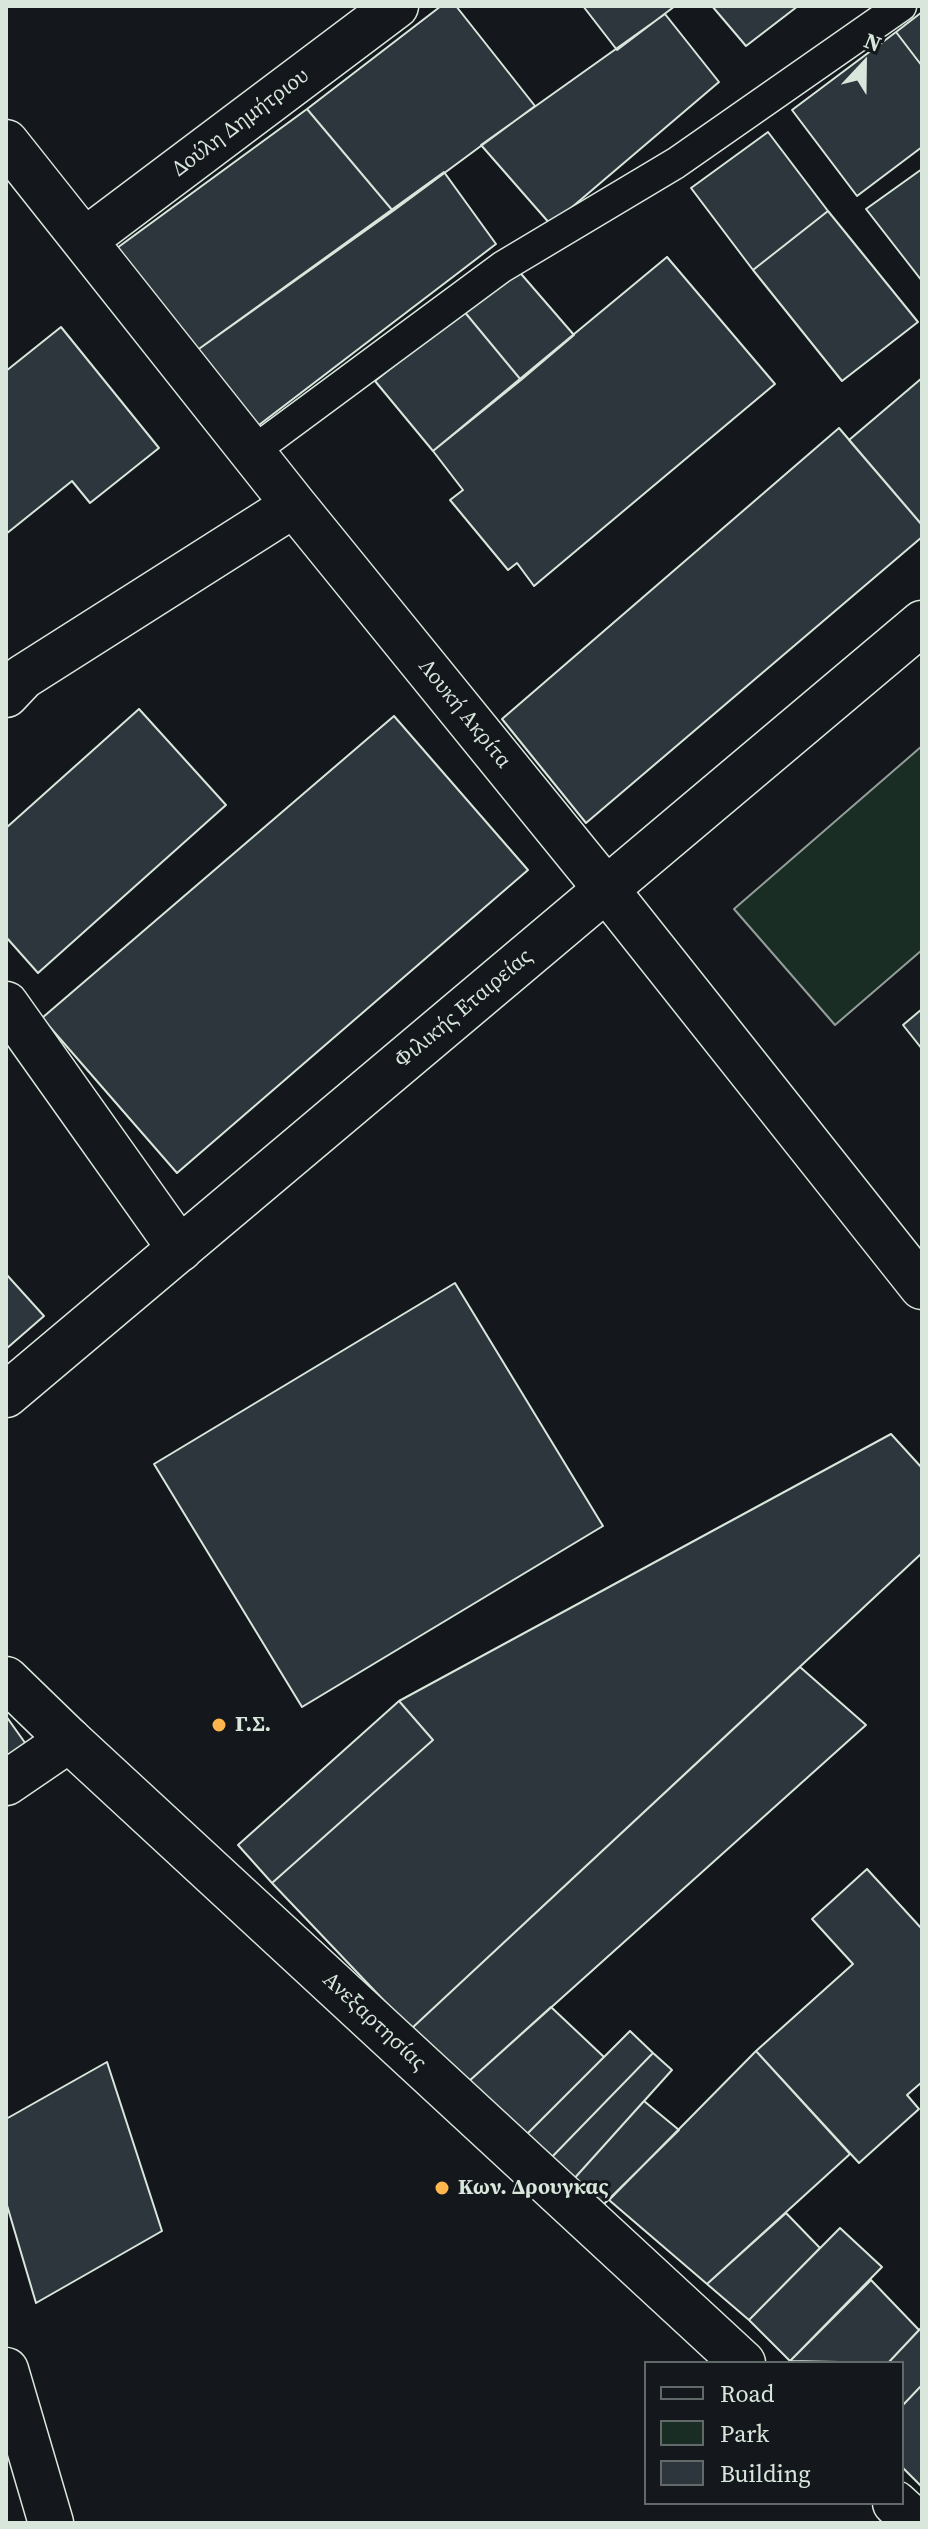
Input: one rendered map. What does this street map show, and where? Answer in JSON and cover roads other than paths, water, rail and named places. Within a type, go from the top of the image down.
[{"type":"street","name":"Δούλη Δημήτριου","points":[[85,240],[396,6]]},
{"type":"street","name":"Λουκή Ακρίτα","points":[[6,142],[922,1287]]},
{"type":"street","points":[[12,678],[294,505]]},
{"type":"street","name":"Φιλικής Εταιρείας","points":[[6,1395],[922,623]]},
{"type":"street","points":[[6,1004],[180,1249]]},
{"type":"street","name":"Ανεξαρτησίας","points":[[6,1679],[741,2361]]},
{"type":"street","points":[[6,1783],[69,1740]]},
{"type":"street","points":[[6,2370],[51,2523]]},
{"type":"street","points":[[897,2505],[917,2523]]},
{"type":"lane","points":[[252,452],[502,267],[676,163],[901,6]]},
{"type":"place","name":"Γ.Σ.","points":[[219,1725]]},
{"type":"place","name":"Κων. Δρουγκας","points":[[442,2188]]}]
